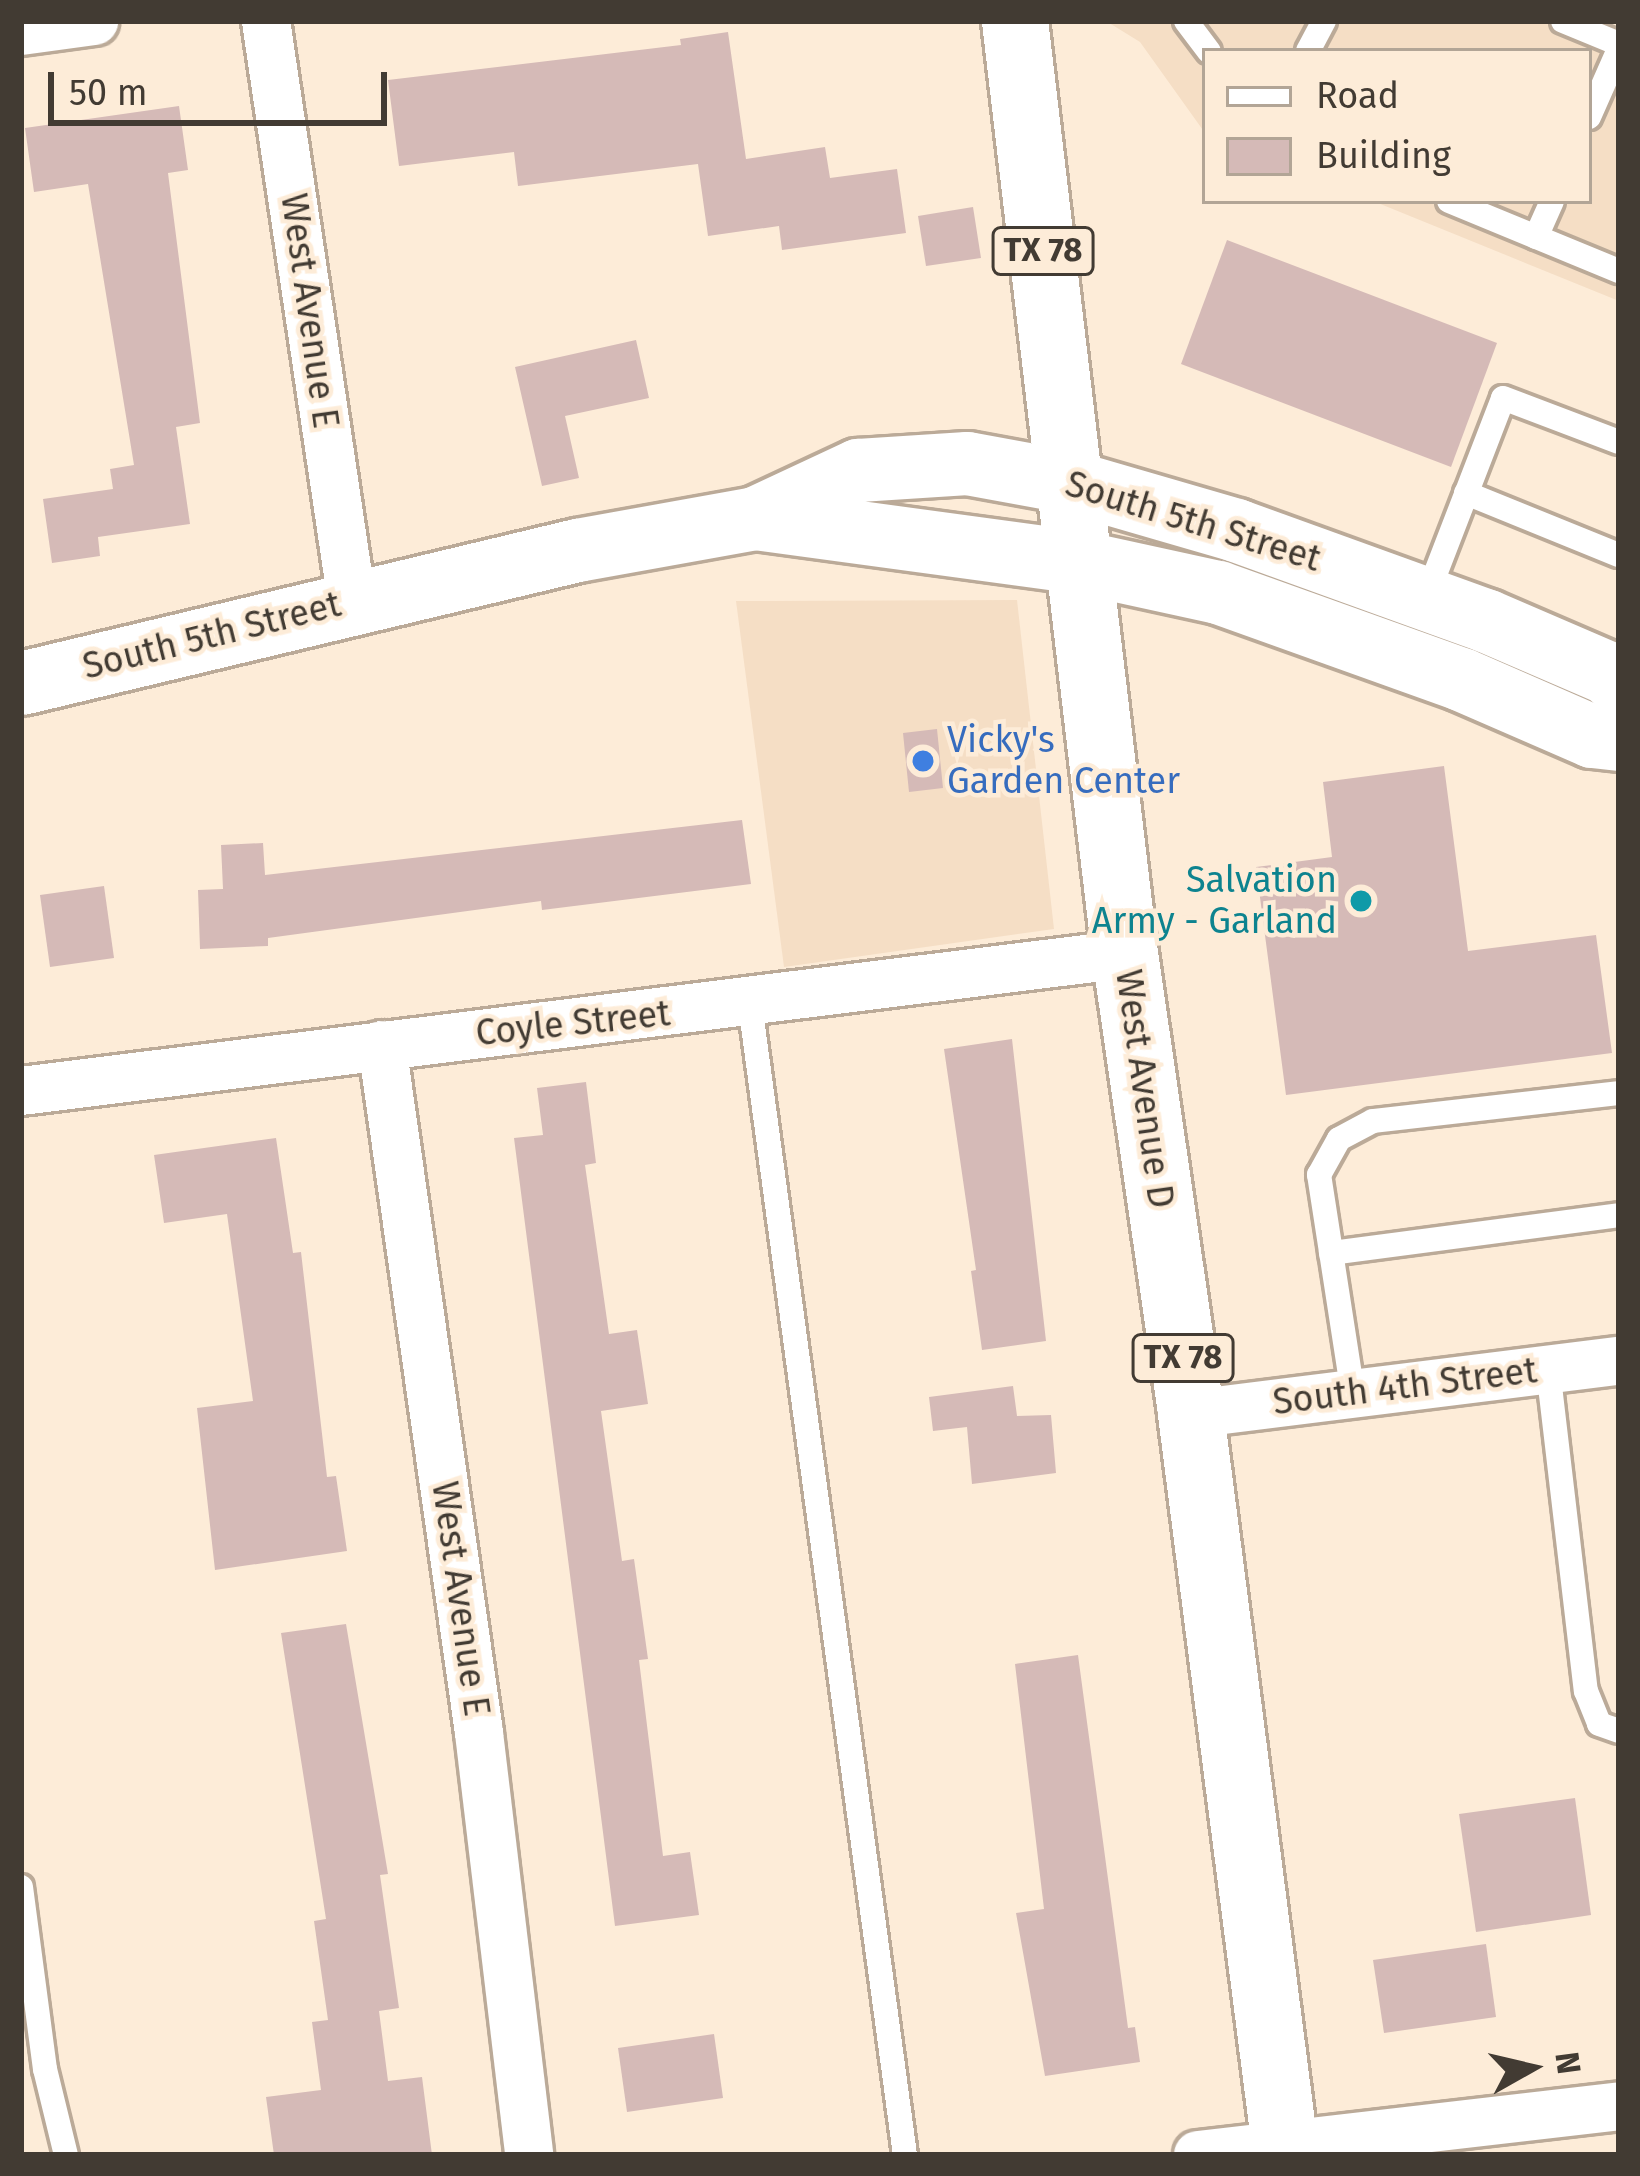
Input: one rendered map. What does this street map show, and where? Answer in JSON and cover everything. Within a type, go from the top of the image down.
[{"type":"main road","name":"West Avenue D","points":[[1015,21],[1125,954],[1191,1414],[1285,2148]]},
{"type":"street","points":[[21,31],[94,21]]},
{"type":"street","name":"West Avenue E","points":[[266,21],[352,602]]},
{"type":"street","name":"South 5th Street","points":[[21,683],[577,550],[755,518],[858,470],[967,463],[1071,482],[1235,530],[1426,598],[1608,673],[1619,684]]},
{"type":"street","name":"South 5th Street","points":[[755,518],[1080,562],[1218,592],[1461,680],[1592,736],[1619,739]]},
{"type":"street","name":"Coyle Street","points":[[21,1091],[1125,954]]},
{"type":"street","name":"West Avenue E","points":[[382,1045],[479,1733],[529,2155]]},
{"type":"street","name":"South 4th Street","points":[[1191,1414],[1619,1361]]},
{"type":"street","points":[[1198,2155],[1619,2106]]},
{"type":"lane","points":[[1186,21],[1207,48]]},
{"type":"lane","points":[[1310,48],[1324,21]]},
{"type":"lane","points":[[1563,21],[1619,46],[1592,110]]},
{"type":"lane","points":[[1456,204],[1619,271]]},
{"type":"lane","points":[[1536,237],[1551,204]]},
{"type":"lane","points":[[1426,598],[1503,398],[1619,442]]},
{"type":"lane","points":[[1466,493],[1619,555]]},
{"type":"lane","points":[[750,1004],[904,2155]]},
{"type":"lane","points":[[1353,1394],[1319,1175],[1339,1138],[1373,1121],[1619,1093]]},
{"type":"lane","points":[[1331,1253],[1619,1215]]},
{"type":"lane","points":[[1548,1370],[1586,1690],[1599,1724],[1619,1731]]},
{"type":"lane","points":[[21,1887],[45,2068],[66,2155]]},
{"type":"shaded area","points":[[1106,21],[1584,21],[1619,36],[1619,301],[1380,204],[1592,204],[1592,48],[1202,48],[1202,129],[1140,42]]},
{"type":"shaded area","points":[[1017,600],[1054,929],[784,967],[736,601]]},
{"type":"building","points":[[728,32],[746,159],[825,147],[830,178],[897,169],[906,233],[782,250],[779,226],[708,236],[698,164],[518,186],[514,152],[399,166],[388,80],[681,45],[680,39]]},
{"type":"building","points":[[179,106],[188,170],[168,173],[200,423],[176,427],[190,524],[98,537],[100,556],[52,563],[43,499],[113,489],[110,469],[134,465],[88,184],[34,192],[25,128]]},
{"type":"building","points":[[973,207],[981,258],[926,266],[918,216]]},
{"type":"building","points":[[1227,240],[1497,343],[1451,467],[1181,364]]},
{"type":"building","points":[[636,340],[649,398],[565,416],[579,478],[542,486],[515,367]]},
{"type":"building","name":"Vicky's Garden Center","points":[[937,729],[943,788],[909,792],[903,733]]},
{"type":"building","name":"Salvation Army - Garland","points":[[1444,766],[1468,951],[1596,935],[1612,1053],[1286,1095],[1256,867],[1332,857],[1323,782]]},
{"type":"building","points":[[742,820],[751,884],[542,910],[541,901],[268,938],[268,946],[200,949],[198,890],[223,889],[221,845],[263,843],[265,875]]},
{"type":"building","points":[[104,886],[114,958],[50,967],[40,895]]},
{"type":"building","points":[[1012,1039],[1046,1341],[982,1350],[971,1271],[976,1270],[944,1049]]},
{"type":"building","points":[[586,1082],[596,1163],[585,1165],[609,1334],[637,1330],[648,1404],[601,1411],[622,1561],[634,1559],[648,1659],[639,1660],[663,1856],[690,1852],[699,1915],[615,1926],[514,1138],[543,1135],[537,1088]]},
{"type":"building","points":[[276,1138],[293,1253],[301,1252],[327,1477],[336,1476],[347,1551],[215,1570],[197,1408],[253,1401],[227,1214],[164,1223],[154,1155]]},
{"type":"building","points":[[1013,1386],[1017,1416],[1051,1415],[1056,1473],[972,1484],[967,1427],[933,1431],[929,1397]]},
{"type":"building","points":[[346,1624],[388,1874],[380,1875],[399,2008],[379,2011],[388,2081],[422,2077],[432,2155],[274,2155],[266,2097],[321,2090],[312,2022],[328,2020],[314,1921],[326,1919],[281,1633]]},
{"type":"building","points":[[1078,1655],[1128,2028],[1135,2027],[1140,2062],[1045,2076],[1016,1913],[1044,1909],[1015,1664]]},
{"type":"building","points":[[1575,1798],[1591,1915],[1476,1932],[1459,1814]]},
{"type":"building","points":[[1486,1944],[1496,2017],[1384,2033],[1373,1960]]},
{"type":"building","points":[[714,2034],[723,2098],[627,2112],[618,2048]]},
{"type":"place","name":"Vicky's Garden Center","points":[[923,761]]},
{"type":"place","name":"Salvation Army - Garland","points":[[1361,901]]}]
